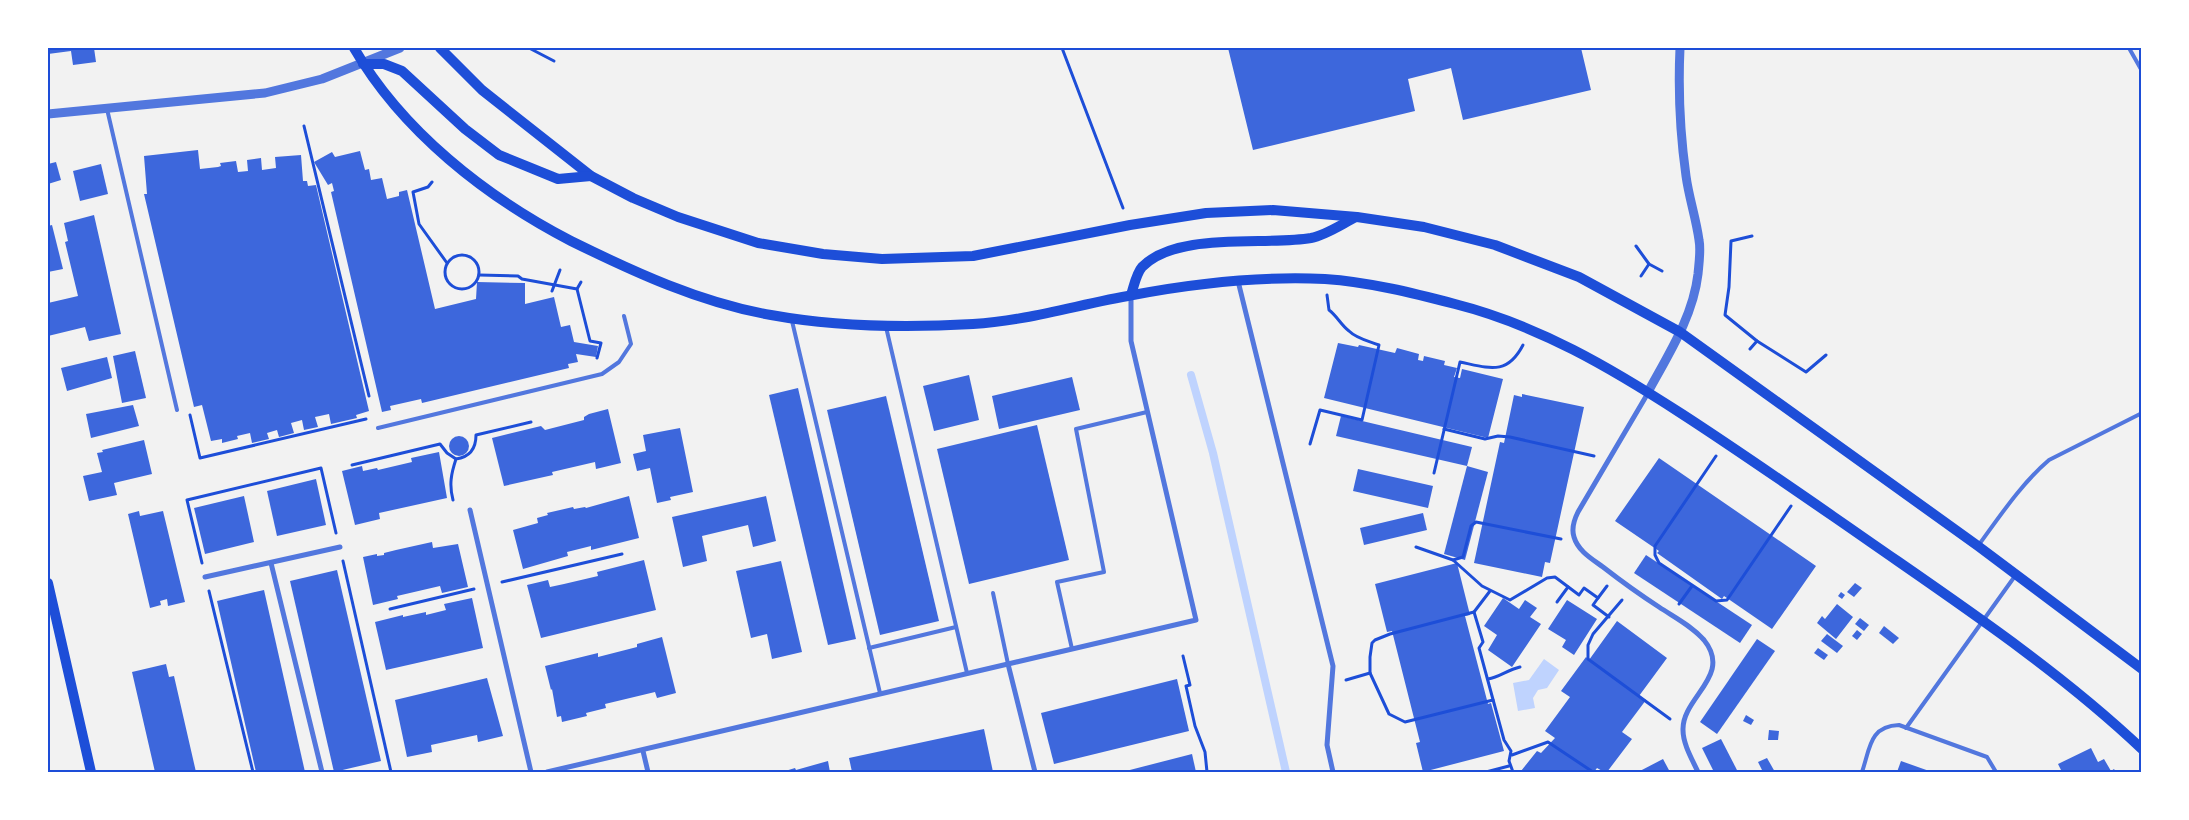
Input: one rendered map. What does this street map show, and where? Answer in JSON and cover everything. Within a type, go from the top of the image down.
[{"type":"main road","points":[[354,48],[363,64],[390,101],[430,142],[490,191],[548,229],[642,275],[745,309],[773,316],[886,327],[978,324],[1131,295],[1238,280],[1325,279],[1374,285],[1460,305],[1531,328],[1593,359],[1648,392],[1800,493],[1982,620],[2051,671],[2112,721],[2142,749]]},
{"type":"main road","points":[[440,48],[482,90],[591,176],[632,198],[678,217],[758,243],[823,254],[882,259],[973,256],[1130,225],[1206,213],[1273,210],[1357,217],[1424,227],[1495,245],[1579,277],[1680,332],[2017,574],[2142,669]]},
{"type":"main road","points":[[363,64],[384,64],[402,71],[465,129],[499,155],[558,179],[591,176]]},
{"type":"main road","points":[[1131,295],[1141,268],[1156,256],[1174,248],[1240,240],[1297,240],[1314,238],[1357,217]]},
{"type":"main road","points":[[48,583],[91,772]]},
{"type":"street","points":[[48,114],[265,93],[322,79],[400,48]]},
{"type":"street","points":[[1680,48],[1680,128],[1686,179],[1700,242],[1698,275],[1694,293],[1680,332],[1573,524],[1574,537],[1587,555],[1703,639],[1712,653],[1713,661],[1710,676],[1686,716],[1683,728],[1687,747],[1698,772]]},
{"type":"street","points":[[1238,280],[1333,666],[1327,745],[1334,772]]},
{"type":"street","points":[[547,772],[1196,620],[1131,341],[1131,295]]},
{"type":"street","points":[[470,510],[531,772]]},
{"type":"street","points":[[205,577],[340,547]]},
{"type":"street","points":[[271,562],[322,772]]},
{"type":"street","points":[[1008,664],[1035,772]]},
{"type":"street","points":[[643,750],[648,772]]},
{"type":"lane","points":[[2129,48],[2142,71]]},
{"type":"lane","points":[[108,109],[177,410]]},
{"type":"lane","points":[[378,428],[602,374],[619,362],[631,344],[624,316]]},
{"type":"lane","points":[[792,317],[880,693]]},
{"type":"lane","points":[[886,327],[967,673]]},
{"type":"lane","points":[[1072,649],[1056,582],[1104,572],[1076,429],[1147,412]]},
{"type":"lane","points":[[1978,546],[2005,508],[2039,468],[2049,460],[2142,413]]},
{"type":"lane","points":[[1906,728],[2017,574]]},
{"type":"lane","points":[[993,593],[1008,664]]},
{"type":"lane","points":[[869,648],[956,628]]},
{"type":"lane","points":[[1862,772],[1874,736],[1879,729],[1899,725],[1987,757],[1996,772]]},
{"type":"path","points":[[529,48],[554,61]]},
{"type":"path","points":[[1062,48],[1130,225]]},
{"type":"path","points":[[304,126],[369,396]]},
{"type":"path","points":[[432,182],[428,187],[413,192],[419,224],[447,263],[445,276],[451,286],[462,290],[472,286],[479,275],[478,265],[470,257],[459,255],[447,263]]},
{"type":"path","points":[[1752,236],[1731,242],[1729,287],[1725,315],[1757,341],[1806,372],[1826,355]]},
{"type":"path","points":[[1636,246],[1649,264],[1662,271]]},
{"type":"path","points":[[1642,276],[1649,264]]},
{"type":"path","points":[[552,290],[560,270]]},
{"type":"path","points":[[479,275],[518,276],[522,280],[577,289]]},
{"type":"path","points":[[1310,444],[1320,410],[1362,420],[1379,345],[1351,333],[1328,310],[1325,279]]},
{"type":"path","points":[[582,282],[577,289],[590,341],[601,343],[599,357],[593,360]]},
{"type":"path","points":[[1434,473],[1460,362],[1494,369],[1505,365],[1517,357],[1531,328]]},
{"type":"path","points":[[1750,349],[1757,341]]},
{"type":"path","points":[[189,410],[200,458],[369,419]]},
{"type":"path","points":[[456,459],[469,455],[475,444],[476,435],[531,422]]},
{"type":"path","points":[[1444,429],[1485,439],[1498,436],[1510,437],[1609,459]]},
{"type":"path","points":[[1725,443],[1655,546],[1655,555],[1659,563],[1692,586],[1716,601],[1727,600],[1800,493]]},
{"type":"path","points":[[352,464],[440,444],[447,453],[456,459]]},
{"type":"path","points":[[453,500],[450,483],[456,459]]},
{"type":"path","points":[[1453,560],[1463,557],[1471,526],[1476,522],[1577,542]]},
{"type":"path","points":[[1416,546],[1453,560],[1475,581],[1490,591],[1510,600],[1547,578],[1554,577],[1579,595],[1584,588],[1598,598]]},
{"type":"path","points":[[390,609],[622,554]]},
{"type":"path","points":[[1609,618],[1592,605],[1615,576]]},
{"type":"path","points":[[1671,615],[1692,586]]},
{"type":"path","points":[[1558,602],[1568,587]]},
{"type":"path","points":[[1631,588],[1609,618],[1593,634],[1588,645],[1588,659],[1683,728]]},
{"type":"path","points":[[1490,591],[1474,612],[1379,637],[1372,643],[1370,673],[1389,714],[1405,722],[1493,700]]},
{"type":"path","points":[[1474,612],[1483,642],[1479,648],[1504,740],[1512,755]]},
{"type":"path","points":[[1183,656],[1190,685],[1186,686],[1195,726],[1205,752],[1207,772]]},
{"type":"path","points":[[1488,679],[1499,677],[1504,671],[1520,667]]},
{"type":"path","points":[[1333,683],[1370,673]]},
{"type":"path","points":[[1514,772],[1509,766],[1512,755],[1548,742],[1593,772]]},
{"type":"path","points":[[1486,772],[1509,766]]},
{"type":"water","points":[[1544,659],[1559,670],[1547,688],[1538,690],[1533,698],[1535,708],[1518,711],[1513,683],[1529,680]]},
{"type":"building","points":[[48,48],[94,48],[96,62],[73,65],[71,51],[48,54]]},
{"type":"building","points":[[1228,48],[1581,48],[1591,90],[1463,120],[1451,68],[1408,79],[1415,111],[1253,150]]},
{"type":"building","points":[[198,150],[200,169],[218,167],[221,166],[220,163],[236,161],[238,172],[248,171],[247,160],[261,158],[262,170],[276,168],[275,157],[301,155],[303,181],[307,181],[308,186],[316,185],[369,411],[356,415],[357,418],[331,424],[329,414],[315,417],[318,427],[304,430],[302,420],[291,423],[294,433],[279,437],[277,430],[267,433],[269,439],[252,443],[250,433],[237,436],[238,439],[222,443],[222,439],[211,441],[202,405],[194,407],[144,194],[147,194],[144,156]]},
{"type":"building","points":[[360,151],[365,170],[369,169],[371,180],[382,178],[387,199],[399,196],[399,192],[407,190],[435,309],[476,299],[477,282],[525,283],[525,304],[554,297],[561,327],[570,325],[574,342],[598,346],[596,357],[576,354],[578,362],[568,364],[569,368],[422,403],[421,399],[390,406],[391,410],[382,412],[331,192],[334,191],[332,183],[328,185],[314,162],[332,152],[335,157]]},
{"type":"building","points":[[56,162],[61,180],[48,184],[48,164]]},
{"type":"building","points":[[101,164],[108,194],[80,201],[73,171]]},
{"type":"building","points":[[94,215],[121,334],[89,341],[85,327],[48,336],[48,303],[78,296],[65,242],[68,241],[64,223]]},
{"type":"building","points":[[52,225],[63,269],[48,272],[48,226]]},
{"type":"building","points":[[1338,343],[1358,347],[1359,345],[1395,353],[1397,348],[1419,354],[1418,360],[1423,361],[1424,356],[1445,361],[1444,365],[1457,368],[1454,377],[1460,378],[1462,369],[1503,379],[1488,438],[1324,398]]},
{"type":"building","points":[[135,351],[146,398],[122,403],[113,356]]},
{"type":"building","points":[[107,357],[112,378],[67,391],[61,368]]},
{"type":"building","points":[[969,375],[979,420],[934,431],[923,386]]},
{"type":"building","points":[[1072,377],[1080,410],[999,429],[992,396]]},
{"type":"building","points":[[798,388],[856,639],[828,645],[769,395]]},
{"type":"building","points":[[1522,394],[1584,407],[1550,563],[1545,562],[1542,577],[1474,563],[1500,442],[1504,443],[1514,395],[1522,397]]},
{"type":"building","points":[[886,396],[939,621],[880,635],[827,410]]},
{"type":"building","points":[[133,405],[139,426],[91,438],[86,414]]},
{"type":"building","points":[[608,409],[621,463],[596,469],[595,462],[552,472],[553,475],[504,486],[492,438],[541,426],[545,430],[584,420],[584,417],[589,414]]},
{"type":"building","points":[[1341,416],[1472,447],[1467,466],[1336,436]]},
{"type":"building","points":[[1037,425],[1069,560],[969,584],[937,449]]},
{"type":"building","points":[[680,428],[693,492],[670,497],[671,500],[657,503],[650,468],[637,471],[633,454],[646,451],[643,435]]},
{"type":"building","points":[[455,436],[463,436],[469,442],[469,450],[463,456],[455,456],[449,450],[449,442]]},
{"type":"building","points":[[144,440],[152,474],[114,483],[117,495],[89,501],[83,476],[102,472],[97,453],[103,452],[102,450]]},
{"type":"building","points":[[439,452],[447,498],[379,513],[380,519],[355,525],[342,471],[362,466],[363,471],[377,468],[378,470],[412,462],[411,458]]},
{"type":"building","points":[[1659,458],[1816,566],[1772,629],[1724,596],[1722,599],[1657,553],[1659,551],[1615,521]]},
{"type":"building","points":[[1467,466],[1488,472],[1465,560],[1444,554]]},
{"type":"building","points":[[1358,469],[1433,486],[1428,508],[1353,491]]},
{"type":"building","points":[[316,479],[326,525],[277,536],[267,491]]},
{"type":"building","points":[[244,496],[254,542],[205,554],[194,508]]},
{"type":"building","points":[[629,496],[639,538],[591,550],[591,546],[567,552],[568,556],[523,569],[513,530],[538,523],[537,518],[548,515],[547,513],[573,507],[574,509],[586,508]]},
{"type":"building","points":[[766,496],[776,541],[753,547],[748,525],[702,536],[707,561],[683,567],[672,517]]},
{"type":"building","points":[[139,511],[140,516],[163,511],[185,602],[168,606],[167,599],[160,601],[161,605],[150,608],[128,514]]},
{"type":"building","points":[[1423,513],[1427,530],[1364,545],[1360,528]]},
{"type":"building","points":[[432,542],[433,548],[458,544],[468,587],[442,593],[440,586],[397,596],[398,599],[373,605],[363,557],[377,554],[377,556],[384,555],[384,553]]},
{"type":"building","points":[[1646,555],[1752,625],[1740,643],[1634,573]]},
{"type":"building","points":[[644,560],[656,610],[541,638],[527,585],[548,580],[550,587],[598,576],[597,572]]},
{"type":"building","points":[[781,561],[802,652],[772,659],[767,634],[751,638],[736,571]]},
{"type":"building","points":[[1457,563],[1470,615],[1465,616],[1488,704],[1491,703],[1504,751],[1423,772],[1416,743],[1420,742],[1392,631],[1387,632],[1375,584]]},
{"type":"building","points":[[337,570],[381,761],[334,772],[290,581]]},
{"type":"building","points":[[1855,583],[1862,588],[1854,597],[1847,592]]},
{"type":"building","points":[[264,590],[305,772],[256,772],[217,601]]},
{"type":"building","points":[[1841,592],[1845,595],[1842,599],[1838,596]]},
{"type":"building","points":[[472,598],[483,648],[386,670],[375,622],[403,615],[403,617],[426,612],[426,615],[446,610],[444,604]]},
{"type":"building","points":[[1503,598],[1519,609],[1525,600],[1537,608],[1530,617],[1541,624],[1512,667],[1488,650],[1497,635],[1484,626]]},
{"type":"building","points":[[1567,600],[1597,619],[1574,655],[1562,647],[1566,640],[1548,629]]},
{"type":"building","points":[[1837,604],[1853,617],[1836,639],[1817,623],[1822,616],[1825,619]]},
{"type":"building","points":[[1860,618],[1869,625],[1864,631],[1855,624]]},
{"type":"building","points":[[1617,621],[1667,658],[1639,696],[1646,700],[1622,732],[1632,739],[1607,772],[1597,768],[1594,772],[1521,771],[1537,751],[1541,753],[1555,738],[1545,731],[1570,697],[1561,691],[1586,657],[1589,660]]},
{"type":"building","points":[[1884,626],[1899,638],[1893,644],[1879,633]]},
{"type":"building","points":[[1857,630],[1862,634],[1857,640],[1852,636]]},
{"type":"building","points":[[1827,634],[1843,646],[1837,653],[1821,641]]},
{"type":"building","points":[[662,637],[676,693],[657,698],[655,692],[605,704],[606,708],[586,713],[587,716],[562,722],[561,716],[557,717],[552,689],[545,666],[598,653],[598,657],[637,647],[637,644]]},
{"type":"building","points":[[1757,639],[1775,651],[1717,734],[1700,722]]},
{"type":"building","points":[[1818,648],[1828,655],[1824,660],[1814,653]]},
{"type":"building","points":[[166,664],[169,677],[174,676],[196,772],[155,772],[132,672]]},
{"type":"building","points":[[487,678],[503,736],[478,742],[477,735],[431,745],[432,752],[407,757],[395,700]]},
{"type":"building","points":[[1177,679],[1189,731],[1054,764],[1041,713]]},
{"type":"building","points":[[1746,715],[1754,720],[1751,725],[1743,721]]},
{"type":"building","points":[[984,729],[993,772],[852,772],[849,758]]},
{"type":"building","points":[[1769,730],[1779,731],[1778,740],[1768,740]]},
{"type":"building","points":[[1721,739],[1738,772],[1714,772],[1702,748]]},
{"type":"building","points":[[2091,748],[2098,762],[2104,759],[2111,771],[2114,769],[2116,772],[2062,772],[2058,764]]},
{"type":"building","points":[[1192,754],[1196,772],[1122,772]]},
{"type":"building","points":[[1767,758],[1775,772],[1763,772],[1758,762]]},
{"type":"building","points":[[1663,759],[1670,772],[1638,772]]},
{"type":"building","points":[[828,761],[830,772],[782,772],[795,768],[796,770]]},
{"type":"building","points":[[1901,761],[1932,772],[1897,772]]},
{"type":"waterway","points":[[1191,375],[1213,453],[1286,772]]}]
